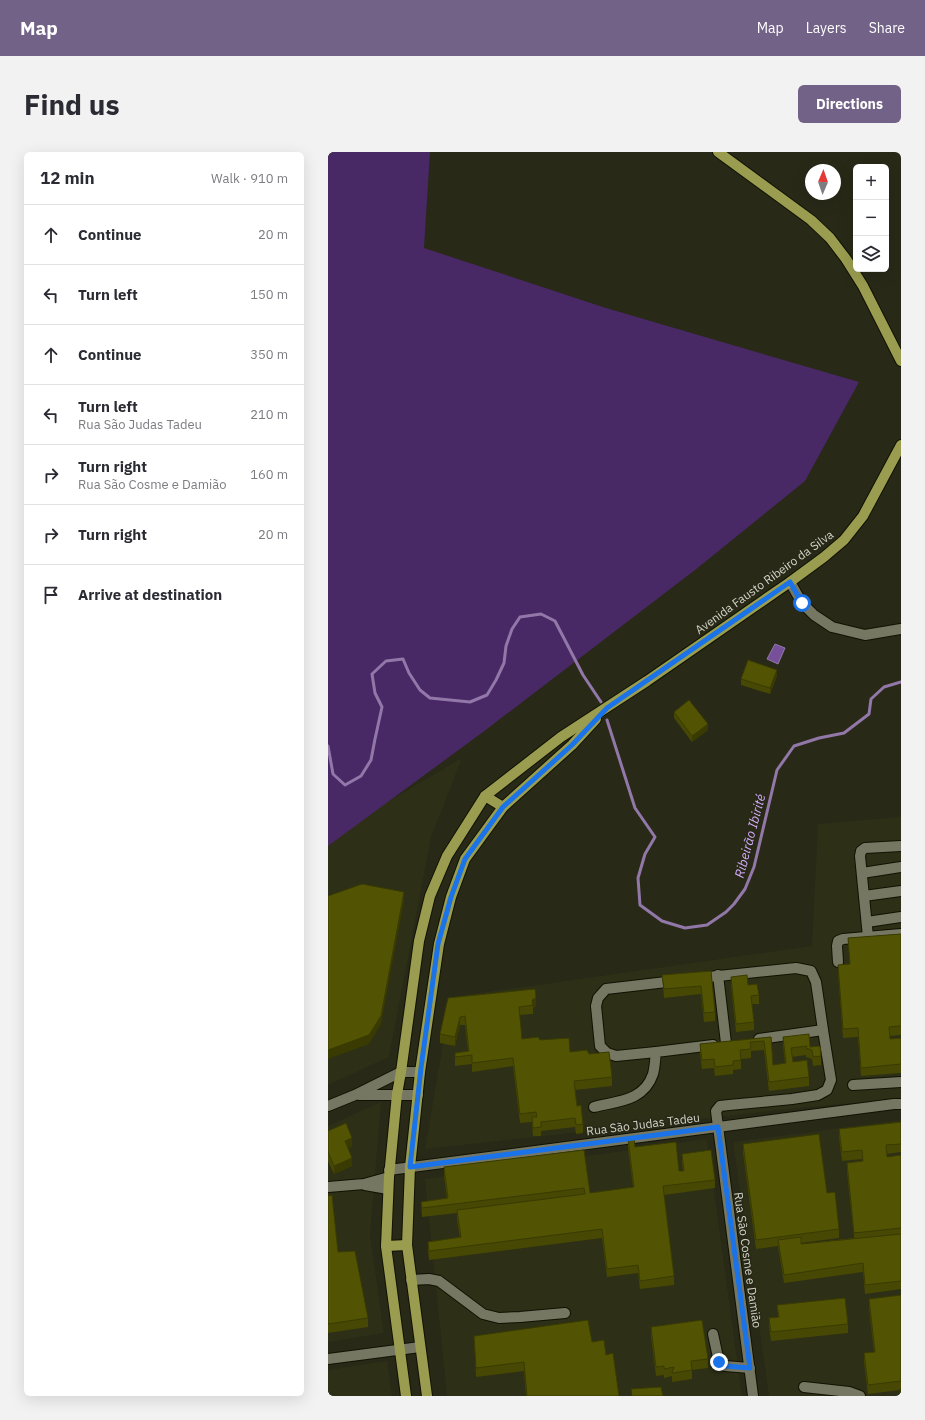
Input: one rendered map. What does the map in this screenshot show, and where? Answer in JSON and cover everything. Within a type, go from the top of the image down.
[{"type":"main road","points":[[724,154],[811,220],[830,238],[846,258],[863,286],[901,361]]},
{"type":"main road","name":"Avenida Fausto Ribeiro da Silva","points":[[607,708],[790,582],[844,540],[863,516],[901,445]]},
{"type":"main road","points":[[406,1396],[386,1246],[388,1188],[397,1094],[402,1072],[419,941],[430,896],[447,856],[485,796],[560,737],[607,708]]},
{"type":"main road","points":[[427,1396],[407,1245],[410,1167],[420,1072],[438,944],[451,897],[465,859],[503,807],[572,745],[607,708]]},
{"type":"main road","points":[[485,796],[503,807]]},
{"type":"main road","points":[[386,1246],[407,1245]]},
{"type":"street","points":[[790,582],[802,603],[814,615],[832,627],[865,635],[901,629]]},
{"type":"street","points":[[868,937],[860,856],[861,851],[866,848],[901,846]]},
{"type":"street","points":[[862,873],[901,867]]},
{"type":"street","points":[[864,896],[901,891]]},
{"type":"street","points":[[867,922],[901,917]]},
{"type":"street","points":[[838,962],[838,941],[843,939],[901,934]]},
{"type":"street","name":"Rua São Cosme e Damião","points":[[718,975],[796,968],[811,971],[816,982],[831,1080],[827,1090],[818,1095],[720,1106],[716,1111],[753,1396]]},
{"type":"street","points":[[718,975],[729,1043],[616,1056],[607,1053],[600,1046],[596,1006],[598,998],[606,989],[718,975]]},
{"type":"street","points":[[748,1040],[823,1030]]},
{"type":"street","points":[[594,1107],[634,1098],[645,1088],[653,1074],[656,1052]]},
{"type":"street","points":[[328,1106],[355,1095],[402,1072],[420,1072]]},
{"type":"street","points":[[853,1085],[901,1082]]},
{"type":"street","points":[[355,1095],[418,1095]]},
{"type":"street","name":"Rua São Judas Tadeu","points":[[364,1184],[389,1173],[410,1167],[901,1104]]},
{"type":"street","points":[[328,1187],[364,1184],[388,1188]]},
{"type":"street","points":[[411,1280],[429,1279],[439,1281],[483,1314],[499,1318],[565,1313]]},
{"type":"street","points":[[713,1334],[719,1362],[725,1366],[750,1368]]},
{"type":"street","points":[[328,1359],[420,1347]]},
{"type":"street","points":[[804,1387],[849,1392],[860,1396]]},
{"type":"shaded area","points":[[328,152],[430,152],[424,248],[606,308],[859,382],[805,481],[695,570],[483,732],[328,846]]},
{"type":"shaded area","points":[[775,644],[785,648],[778,664],[767,659]]},
{"type":"shaded area","points":[[462,758],[431,837],[389,1057],[328,1085],[328,837]]},
{"type":"shaded area","points":[[901,817],[901,1099],[808,1107],[425,1149],[451,997],[812,946],[818,824]]},
{"type":"shaded area","points":[[381,1102],[370,1235],[384,1333],[328,1342],[328,1126]]},
{"type":"shaded area","points":[[901,1120],[901,1396],[769,1396],[733,1142]]},
{"type":"shaded area","points":[[707,1139],[742,1396],[447,1396],[425,1179]]},
{"type":"shaded area","points":[[387,1361],[392,1396],[328,1396],[328,1370]]},
{"type":"building","points":[[748,660],[777,670],[770,688],[741,679]]},
{"type":"building","points":[[689,700],[708,724],[692,736],[674,712]]},
{"type":"building","points":[[362,884],[404,892],[381,1016],[369,1035],[328,1050],[328,896]]},
{"type":"building","points":[[901,934],[901,1026],[889,1027],[890,1039],[901,1038],[901,1064],[861,1068],[858,1028],[843,1029],[838,965],[850,964],[848,938]]},
{"type":"building","points":[[711,971],[715,1012],[704,1013],[701,986],[664,989],[662,975]]},
{"type":"building","points":[[747,975],[748,985],[757,984],[759,995],[751,996],[754,1022],[736,1024],[731,977]]},
{"type":"building","points":[[535,989],[536,998],[532,1000],[533,1005],[519,1007],[522,1039],[538,1037],[540,1040],[569,1038],[570,1052],[587,1050],[589,1054],[609,1052],[612,1077],[574,1081],[577,1106],[581,1105],[583,1124],[576,1125],[575,1118],[541,1122],[541,1127],[533,1128],[532,1117],[537,1117],[536,1112],[520,1114],[513,1058],[472,1063],[472,1055],[455,1057],[455,1053],[469,1051],[465,1016],[460,1017],[455,1037],[440,1034],[448,998]]},
{"type":"building","points":[[809,1034],[810,1047],[820,1046],[821,1056],[813,1057],[812,1050],[806,1048],[807,1046],[791,1048],[793,1062],[807,1060],[809,1077],[769,1082],[764,1041],[750,1042],[751,1049],[740,1050],[741,1060],[733,1061],[733,1065],[715,1067],[714,1059],[702,1060],[700,1044],[771,1037],[773,1065],[786,1063],[783,1037]]},
{"type":"building","points":[[901,1122],[901,1144],[886,1145],[887,1157],[901,1155],[901,1228],[854,1233],[847,1163],[863,1161],[862,1150],[842,1152],[839,1129]]},
{"type":"building","points":[[346,1123],[352,1138],[345,1141],[352,1158],[334,1166],[328,1152],[328,1131]]},
{"type":"building","points":[[819,1134],[827,1193],[835,1192],[839,1229],[756,1240],[743,1144]]},
{"type":"building","points":[[628,1139],[634,1139],[635,1147],[676,1142],[679,1171],[684,1171],[682,1154],[711,1150],[715,1180],[663,1186],[674,1276],[640,1281],[638,1265],[607,1269],[602,1229],[429,1251],[428,1242],[461,1237],[457,1210],[585,1194],[584,1188],[422,1208],[421,1202],[448,1198],[444,1167],[584,1150],[590,1193],[634,1187]]},
{"type":"building","points":[[332,1195],[338,1252],[355,1251],[368,1318],[328,1324],[328,1196]]},
{"type":"building","points":[[901,1234],[901,1281],[865,1285],[863,1263],[784,1275],[778,1240],[801,1237],[801,1244]]},
{"type":"building","points":[[901,1295],[901,1381],[868,1385],[864,1353],[875,1352],[869,1299]]},
{"type":"building","points":[[845,1298],[848,1324],[771,1332],[769,1318],[779,1317],[777,1305]]},
{"type":"building","points":[[588,1320],[592,1342],[604,1340],[606,1355],[613,1353],[619,1396],[527,1396],[524,1362],[476,1368],[474,1336]]},
{"type":"building","points":[[702,1320],[708,1359],[691,1361],[692,1370],[672,1373],[674,1367],[664,1369],[664,1366],[656,1367],[651,1327]]},
{"type":"building","points":[[661,1387],[663,1396],[632,1396],[631,1389]]},
{"type":"waterway","name":"Ribeirão Ibirité","points":[[328,746],[333,774],[345,785],[361,776],[371,760],[382,707],[375,693],[372,674],[386,661],[403,659],[409,673],[420,690],[430,698],[470,702],[487,695],[504,663],[506,646],[512,629],[520,617],[541,614],[555,621],[583,675],[601,702]]},
{"type":"waterway","name":"Ribeirão Ibirité","points":[[607,720],[635,808],[655,837],[645,854],[638,878],[640,905],[662,921],[685,928],[707,925],[726,912],[745,889],[754,867],[777,770],[794,746],[819,738],[844,733],[869,714],[871,699],[884,687],[901,682]]},
{"type":"route","points":[[719,1362],[725,1366],[750,1368],[718,1127],[410,1167],[421,1068],[438,944],[451,897],[465,859],[503,807],[572,745],[607,708],[790,582],[802,603]]}]
